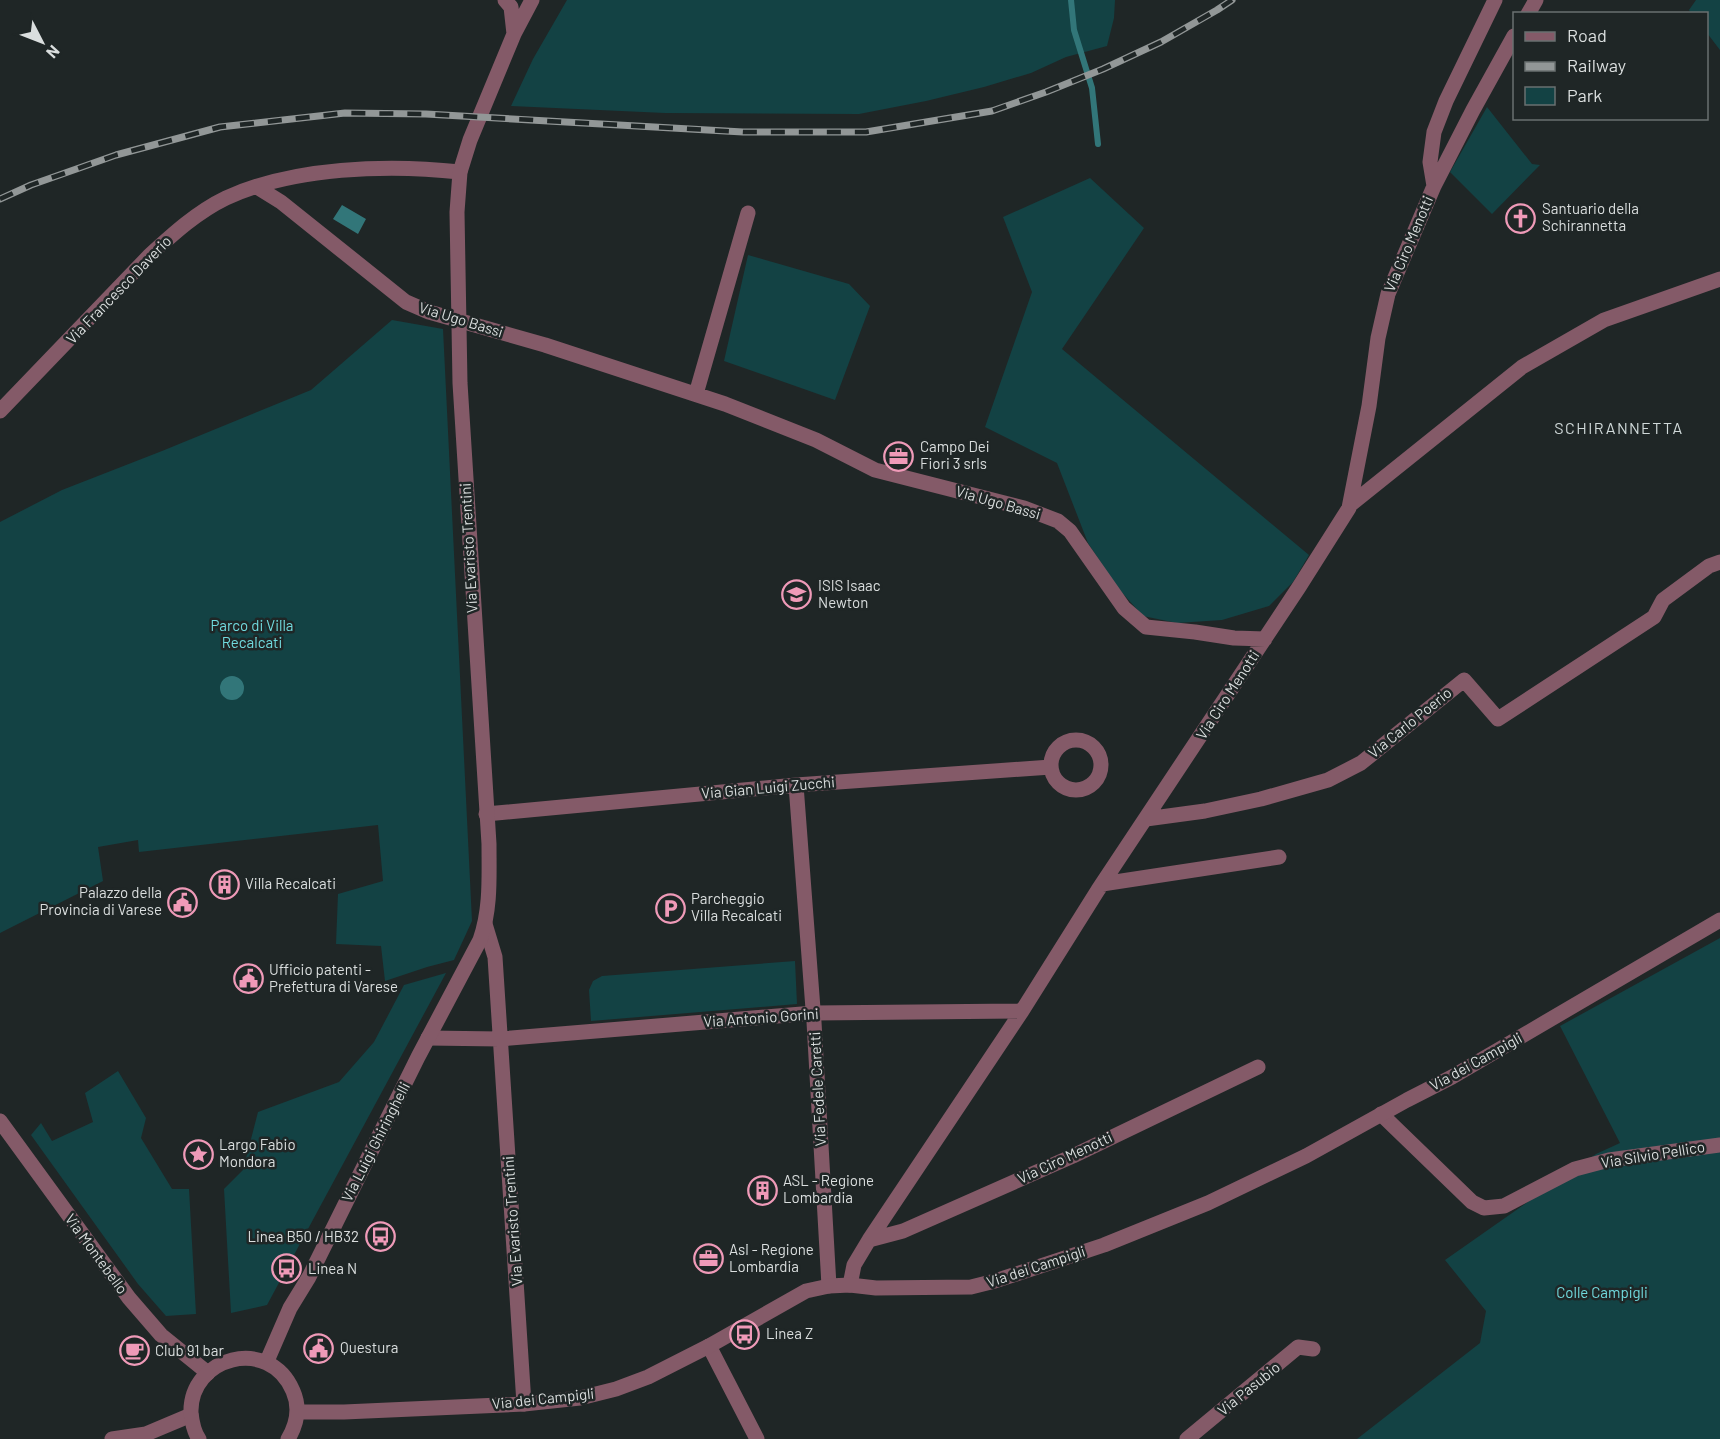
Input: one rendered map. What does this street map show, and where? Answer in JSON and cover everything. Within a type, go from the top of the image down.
[{"type":"street","points":[[505,0],[511,7],[514,34]]},
{"type":"street","points":[[460,172],[470,140],[514,34],[532,0]]},
{"type":"street","points":[[1434,186],[1430,162],[1434,132],[1446,100],[1495,0]]},
{"type":"street","name":"Via Ciro Menotti","points":[[1350,505],[1369,406],[1378,338],[1388,294],[1434,186],[1513,40]]},
{"type":"street","name":"Via Francesco Daverio","points":[[0,411],[150,255],[200,213],[227,198],[293,177],[343,171],[396,168],[460,172]]},
{"type":"street","name":"Via Evaristo Trentini","points":[[460,172],[457,212],[460,395],[489,844],[489,905],[486,924],[495,957],[524,1404]]},
{"type":"street","name":"Via Ugo Bassi","points":[[257,187],[281,202],[406,302],[429,312],[552,348],[725,404],[816,440],[875,470],[1024,508],[1058,522],[1070,531],[1124,608],[1146,627],[1234,638],[1265,639]]},
{"type":"street","points":[[696,394],[748,213]]},
{"type":"street","name":"Via Ciro Menotti","points":[[850,1285],[854,1265],[868,1240],[1022,1011],[1102,884],[1305,578],[1350,505],[1522,366],[1604,320],[1720,279]]},
{"type":"street","name":"Via Carlo Poerio","points":[[1146,819],[1205,811],[1261,799],[1328,780],[1360,763],[1464,680],[1498,719],[1654,617],[1663,600],[1709,566],[1720,562]]},
{"type":"street","name":"Via Gian Luigi Zucchi","points":[[486,814],[796,785],[1051,768]]},
{"type":"street","name":"Via Fedele Caretti","points":[[796,785],[814,1013],[829,1287]]},
{"type":"street","points":[[1102,884],[1279,857]]},
{"type":"street","name":"Via dei Campigli","points":[[297,1412],[350,1412],[524,1404],[580,1398],[616,1389],[648,1377],[709,1346],[806,1291],[850,1285],[876,1288],[971,1287],[1104,1245],[1208,1203],[1306,1156],[1452,1077],[1720,920]]},
{"type":"street","name":"Via Luigi Ghiringhelli","points":[[267,1361],[290,1308],[309,1277],[428,1038],[480,940],[486,924]]},
{"type":"street","name":"Via Antonio Gorini","points":[[428,1038],[500,1039],[814,1013],[1022,1011]]},
{"type":"street","name":"Via Ciro Menotti","points":[[868,1240],[903,1231],[946,1212],[1072,1156],[1258,1067]]},
{"type":"street","name":"Via Silvio Pellico","points":[[1382,1114],[1472,1202],[1484,1208],[1504,1206],[1575,1169],[1609,1160],[1720,1144]]},
{"type":"street","name":"Via Montebello","points":[[0,1121],[129,1298],[160,1335],[208,1373]]},
{"type":"street","points":[[709,1346],[757,1439]]},
{"type":"street","name":"Via Pasubio","points":[[1188,1439],[1298,1347],[1313,1350]]},
{"type":"street","points":[[200,1439],[191,1415],[191,1400],[196,1385],[208,1373],[227,1361],[251,1358],[267,1361],[280,1371],[289,1382],[295,1395],[297,1412],[295,1424],[288,1439]]},
{"type":"street","points":[[123,1438],[146,1434],[191,1415]]},
{"type":"green space","points":[[567,0],[1115,0],[1114,18],[1107,46],[1066,57],[1031,73],[984,87],[859,114],[665,113],[511,106],[533,59]]},
{"type":"green space","points":[[1696,0],[1720,0],[1720,50],[1708,34],[1708,12],[1690,12],[1689,10]]},
{"type":"green space","points":[[1487,107],[1532,164],[1540,165],[1492,214],[1450,172]]},
{"type":"green space","points":[[1090,178],[1144,228],[1062,349],[1309,555],[1293,582],[1269,606],[1222,620],[1177,623],[1143,616],[1117,587],[1088,543],[1057,463],[985,427],[1032,292],[1003,217]]},
{"type":"green space","points":[[748,255],[849,284],[870,306],[835,400],[724,361]]},
{"type":"green space","name":"Parco di Villa Recalcati","points":[[392,320],[443,329],[472,921],[454,960],[385,981],[381,946],[336,944],[338,894],[383,881],[378,825],[139,852],[138,840],[98,847],[103,881],[0,933],[0,522],[62,490],[311,390]]},
{"type":"green space","name":"Colle Campigli","points":[[1720,938],[1720,1439],[1357,1439],[1480,1343],[1486,1311],[1445,1260],[1596,1154],[1620,1143],[1560,1026]]},
{"type":"green space","points":[[795,961],[797,1004],[591,1021],[589,990],[593,981],[602,976]]},
{"type":"green space","points":[[446,973],[267,1305],[231,1313],[224,1189],[243,1170],[258,1112],[339,1082],[374,1042],[404,985]]},
{"type":"green space","points":[[118,1071],[146,1118],[141,1138],[172,1189],[189,1189],[196,1314],[166,1316],[138,1284],[31,1135],[41,1123],[52,1141],[93,1122],[85,1093]]},
{"type":"shaded area","points":[[342,205],[366,219],[358,234],[333,219]]},
{"type":"shaded area","points":[[232,676],[241,679],[244,688],[241,697],[232,700],[223,697],[220,688],[223,679]]},
{"type":"waterway","points":[[1071,0],[1074,30],[1092,88],[1098,144]]},
{"type":"railway","points":[[0,199],[31,185],[116,155],[220,127],[345,113],[426,114],[743,132],[866,132],[992,111],[1046,92],[1161,42],[1232,0]]},
{"type":"place","name":"Santuario della Schirannetta","points":[[1521,218]]},
{"type":"place","name":"Campo Dei Fiori 3 srls","points":[[899,456]]},
{"type":"place","name":"ISIS Isaac Newton","points":[[797,595]]},
{"type":"place","name":"Villa Recalcati","points":[[224,884]]},
{"type":"place","name":"Palazzo della Provincia di Varese","points":[[183,902]]},
{"type":"place","name":"Parcheggio Villa Recalcati","points":[[670,908]]},
{"type":"place","name":"Ufficio patenti - Prefettura di Varese","points":[[248,979]]},
{"type":"place","name":"Largo Fabio Mondora","points":[[198,1154]]},
{"type":"place","name":"ASL - Regione Lombardia","points":[[762,1190]]},
{"type":"place","name":"Linea B50 / HB32","points":[[380,1237]]},
{"type":"place","name":"Asl - Regione Lombardia","points":[[708,1259]]},
{"type":"place","name":"Linea N","points":[[287,1269]]},
{"type":"place","name":"Linea Z","points":[[745,1334]]},
{"type":"place","name":"Questura","points":[[319,1348]]},
{"type":"place","name":"Club 91 bar","points":[[134,1351]]},
{"type":"district","name":"SCHIRANNETTA","points":[[1619,428]]}]
